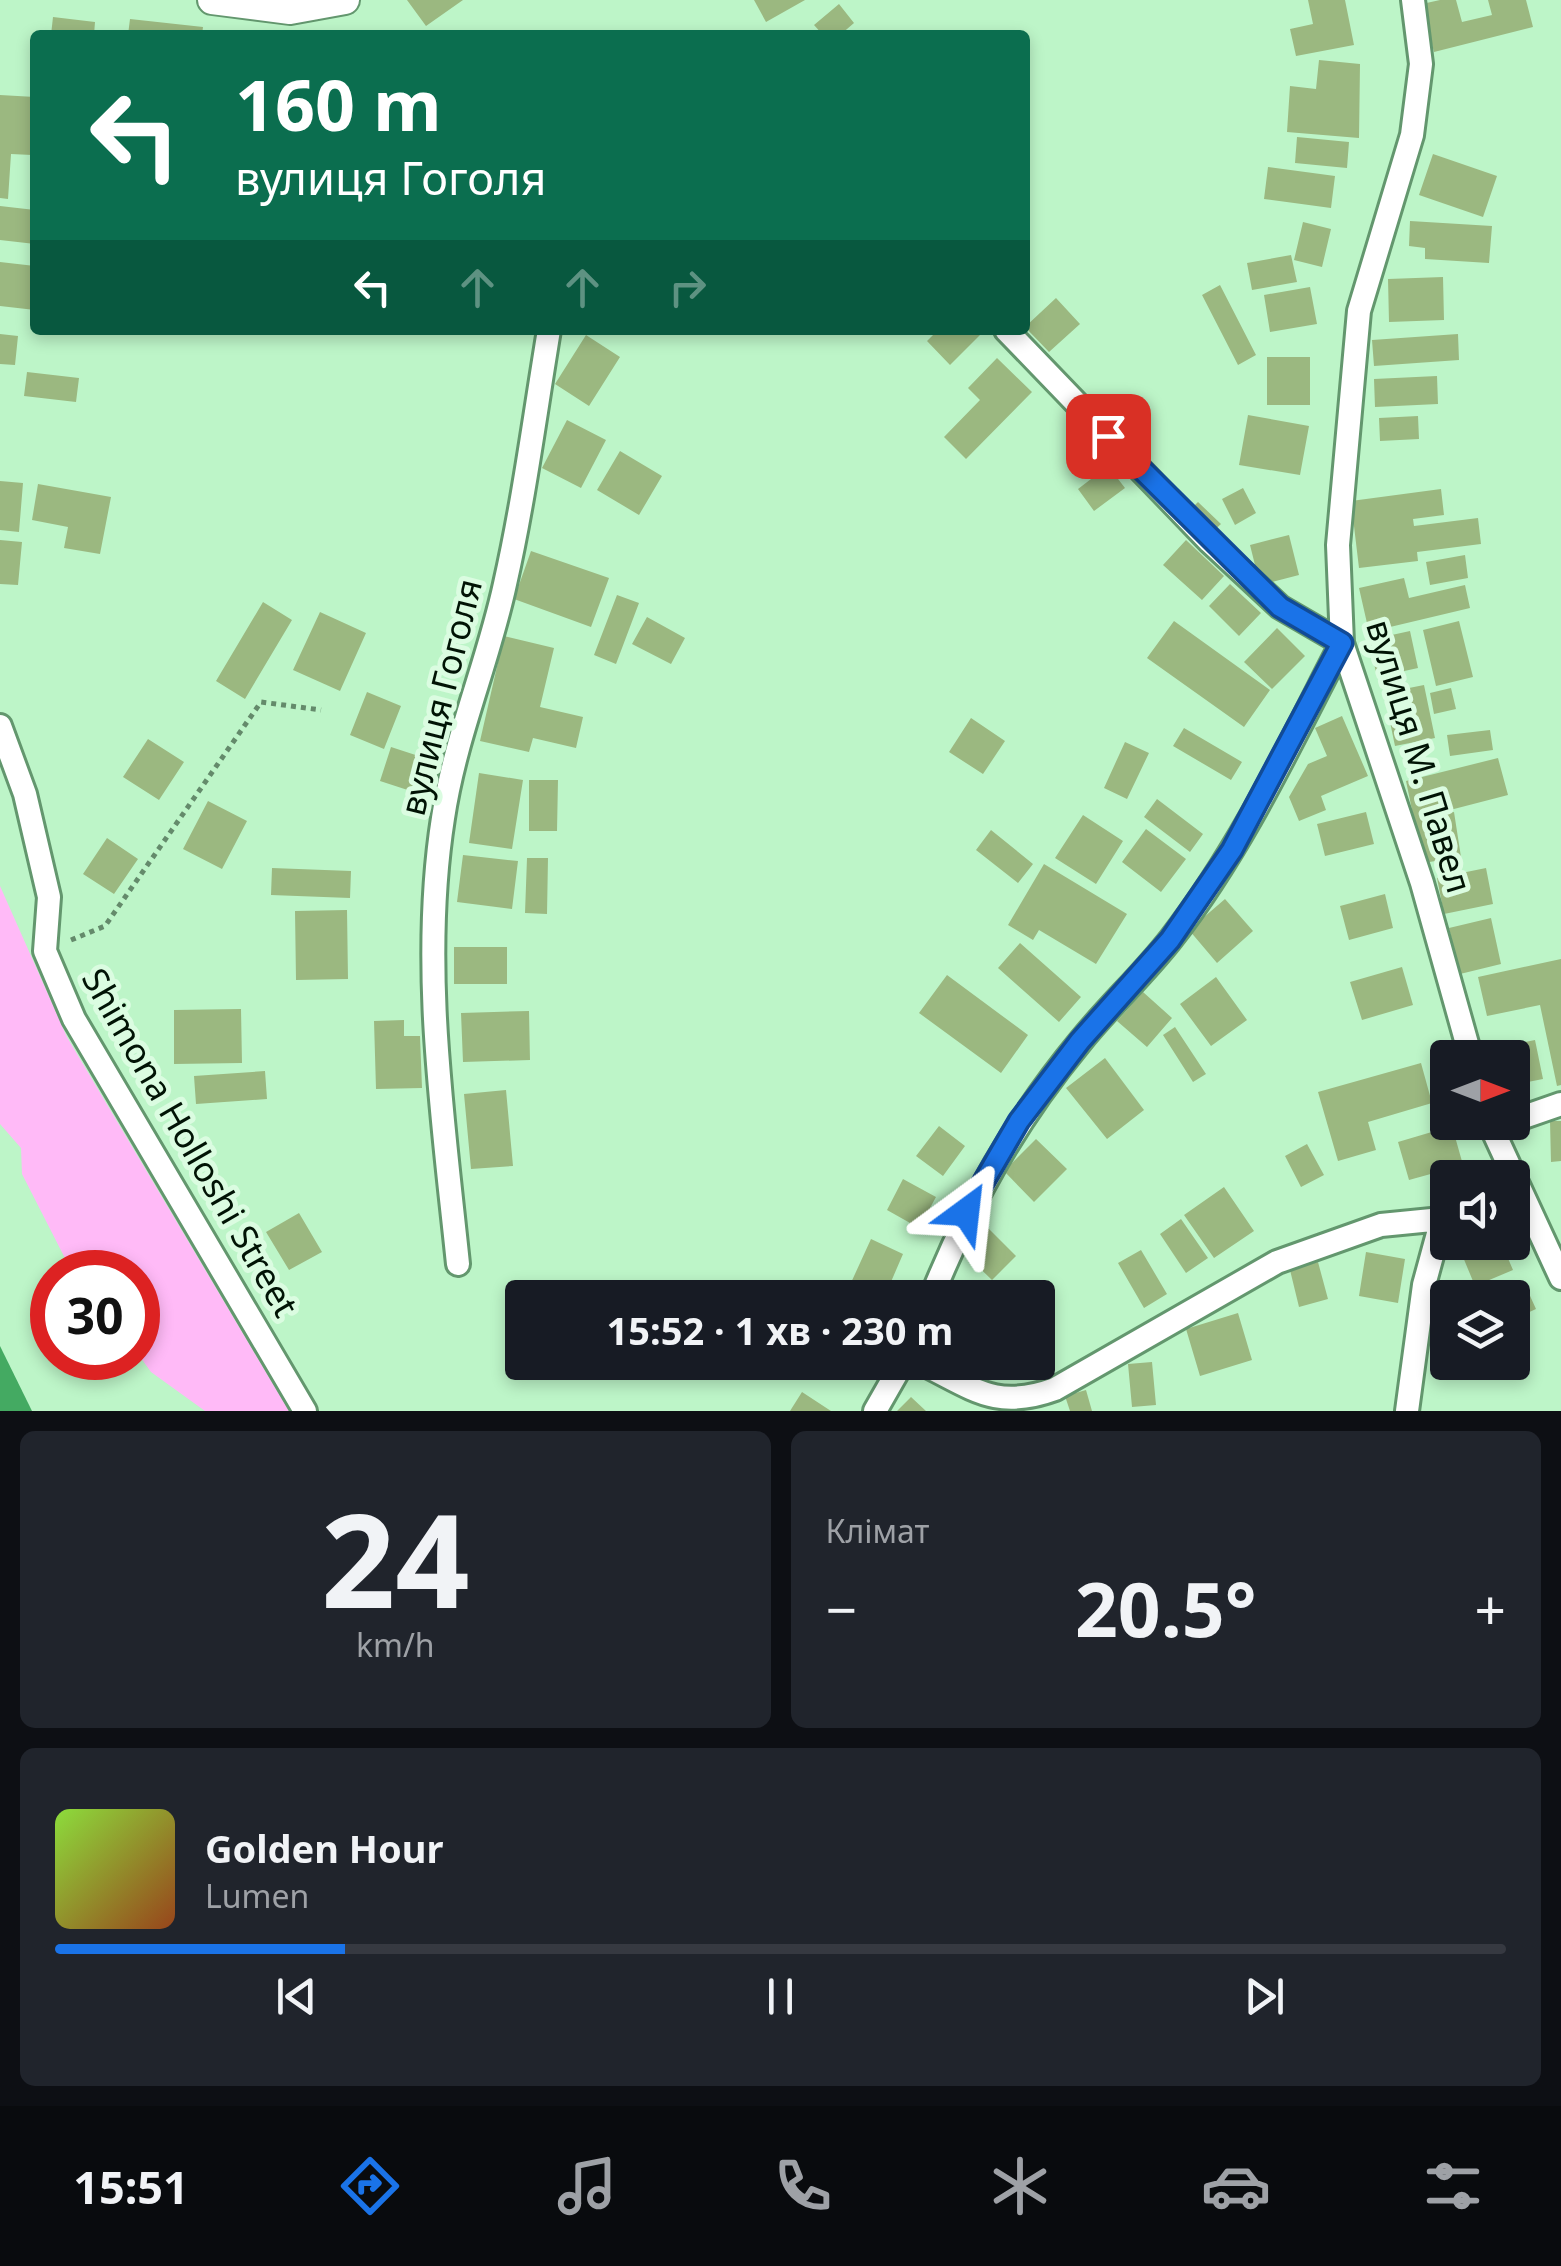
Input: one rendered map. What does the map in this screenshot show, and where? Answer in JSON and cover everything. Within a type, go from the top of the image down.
[{"type":"street","points":[[212,0],[290,10],[345,0]]},
{"type":"street","name":"вулиця М. Павел","points":[[1413,0],[1421,64],[1412,136],[1359,311],[1338,546],[1342,643],[1422,883],[1466,1040]]},
{"type":"street","name":"вулиця Гоголя","points":[[458,1264],[442,1104],[435,962],[442,820],[467,706],[505,586],[548,335]]},
{"type":"street","points":[[938,1280],[966,1212],[1019,1121],[1080,1041],[1170,940],[1232,850],[1342,643],[1280,607],[1210,542],[1011,335]]},
{"type":"street","name":"Shimona Holloshi Street","points":[[0,726],[24,794],[49,898],[45,951],[74,1019],[305,1411]]},
{"type":"street","points":[[1530,1114],[1561,1104]]},
{"type":"street","points":[[1530,1217],[1561,1278]]},
{"type":"street","points":[[957,1380],[989,1396],[1020,1403],[1055,1389],[1277,1262],[1381,1225],[1430,1220]]},
{"type":"street","points":[[1407,1411],[1424,1285],[1432,1260]]},
{"type":"street","points":[[874,1411],[892,1380]]},
{"type":"path","points":[[45,951],[105,926],[262,702],[320,710]]},
{"type":"shaded area","points":[[0,886],[67,1037],[289,1411],[205,1411],[160,1378],[160,1250],[61,1250],[22,1174],[21,1148],[0,1124]]},
{"type":"shaded area","points":[[0,1346],[32,1411],[0,1411]]},
{"type":"building","points":[[407,0],[463,0],[426,26]]},
{"type":"building","points":[[754,0],[805,0],[766,22]]},
{"type":"building","points":[[1308,0],[1345,0],[1354,45],[1296,56],[1290,29],[1313,24]]},
{"type":"building","points":[[1456,0],[1462,22],[1492,15],[1488,0],[1526,0],[1533,27],[1434,52],[1422,4]]},
{"type":"building","points":[[839,4],[854,23],[846,30],[818,30],[814,25]]},
{"type":"building","points":[[53,17],[95,22],[94,30],[52,30]]},
{"type":"building","points":[[130,19],[203,27],[203,30],[129,30]]},
{"type":"building","points":[[1319,60],[1360,64],[1359,138],[1287,132],[1290,86],[1316,89]]},
{"type":"building","points":[[0,95],[30,97],[30,155],[11,154],[8,199],[0,198]]},
{"type":"building","points":[[1297,137],[1349,142],[1347,168],[1295,163]]},
{"type":"building","points":[[1433,154],[1497,176],[1483,217],[1419,195]]},
{"type":"building","points":[[1268,167],[1335,176],[1331,208],[1264,199]]},
{"type":"building","points":[[0,206],[30,209],[30,243],[0,240]]},
{"type":"building","points":[[1410,221],[1492,226],[1489,263],[1425,259],[1425,248],[1409,246]]},
{"type":"building","points":[[1303,222],[1331,229],[1322,267],[1294,260]]},
{"type":"building","points":[[1291,255],[1297,282],[1252,290],[1247,263]]},
{"type":"building","points":[[0,262],[30,265],[30,309],[0,306]]},
{"type":"building","points":[[1443,277],[1444,320],[1389,322],[1388,279]]},
{"type":"building","points":[[1220,285],[1256,355],[1238,365],[1202,295]]},
{"type":"building","points":[[1310,287],[1317,324],[1270,332],[1264,295]]},
{"type":"building","points":[[1056,298],[1080,324],[1049,352],[1030,332],[1030,322]]},
{"type":"building","points":[[0,334],[18,336],[15,365],[0,364]]},
{"type":"building","points":[[1458,334],[1459,360],[1374,366],[1372,340]]},
{"type":"building","points":[[586,335],[620,357],[589,406],[555,384]]},
{"type":"building","points":[[933,335],[980,335],[950,365],[927,341]]},
{"type":"building","points":[[1267,357],[1310,357],[1310,405],[1267,405]]},
{"type":"building","points":[[997,358],[1032,392],[966,459],[944,437],[980,400],[968,388]]},
{"type":"building","points":[[27,372],[79,378],[76,402],[24,396]]},
{"type":"building","points":[[1437,376],[1438,404],[1375,407],[1374,379]]},
{"type":"building","points":[[1248,415],[1309,426],[1300,475],[1239,465]]},
{"type":"building","points":[[1418,416],[1419,439],[1380,441],[1379,418]]},
{"type":"building","points":[[567,420],[606,440],[581,488],[542,468]]},
{"type":"building","points":[[620,451],[662,476],[639,515],[597,490]]},
{"type":"building","points":[[1108,466],[1125,488],[1094,511],[1078,489]]},
{"type":"building","points":[[0,481],[23,483],[19,532],[0,530]]},
{"type":"building","points":[[38,484],[111,497],[100,554],[64,548],[68,527],[32,520]]},
{"type":"building","points":[[1243,488],[1256,513],[1235,525],[1222,499]]},
{"type":"building","points":[[1441,489],[1444,515],[1413,519],[1414,526],[1478,518],[1481,544],[1417,552],[1418,561],[1359,568],[1351,501]]},
{"type":"building","points":[[1198,502],[1221,524],[1208,536],[1186,514]]},
{"type":"building","points":[[1289,535],[1299,575],[1260,585],[1250,545]]},
{"type":"building","points":[[0,540],[22,542],[18,585],[0,584]]},
{"type":"building","points":[[1186,540],[1224,576],[1202,600],[1163,565]]},
{"type":"building","points":[[531,551],[609,578],[591,627],[514,599]]},
{"type":"building","points":[[1465,555],[1468,578],[1430,585],[1426,562]]},
{"type":"building","points":[[1404,578],[1409,598],[1465,585],[1470,608],[1369,632],[1359,588]]},
{"type":"building","points":[[1230,584],[1261,613],[1239,636],[1209,606]]},
{"type":"building","points":[[617,595],[639,603],[616,664],[594,655]]},
{"type":"building","points":[[263,602],[292,620],[245,699],[216,681]]},
{"type":"building","points":[[320,612],[366,633],[340,691],[293,670]]},
{"type":"building","points":[[647,617],[685,638],[671,664],[632,644]]},
{"type":"building","points":[[1174,621],[1270,690],[1244,727],[1147,658]]},
{"type":"building","points":[[1459,621],[1473,677],[1436,686],[1423,630]]},
{"type":"building","points":[[1277,628],[1305,656],[1272,689],[1244,662]]},
{"type":"building","points":[[1410,631],[1418,668],[1377,677],[1369,640]]},
{"type":"building","points":[[504,636],[554,648],[540,707],[583,717],[576,748],[533,738],[529,752],[480,741]]},
{"type":"building","points":[[1424,685],[1435,738],[1395,746],[1384,693]]},
{"type":"building","points":[[1451,688],[1456,709],[1434,714],[1430,693]]},
{"type":"building","points":[[367,692],[401,706],[384,749],[350,735]]},
{"type":"building","points":[[1342,716],[1368,776],[1321,796],[1326,810],[1299,821],[1289,797],[1308,764],[1327,756],[1315,728]]},
{"type":"building","points":[[971,718],[1005,741],[983,774],[949,752]]},
{"type":"building","points":[[1184,728],[1242,762],[1231,780],[1173,746]]},
{"type":"building","points":[[1490,730],[1493,750],[1450,756],[1447,735]]},
{"type":"building","points":[[148,739],[184,762],[159,800],[123,777]]},
{"type":"building","points":[[1125,742],[1149,753],[1127,799],[1104,788]]},
{"type":"building","points":[[391,747],[434,761],[423,795],[380,781]]},
{"type":"building","points":[[1498,758],[1508,795],[1423,817],[1454,812],[1461,857],[1423,863],[1406,781]]},
{"type":"building","points":[[479,773],[523,780],[512,849],[469,843]]},
{"type":"building","points":[[529,780],[558,780],[557,831],[529,831]]},
{"type":"building","points":[[1157,799],[1203,834],[1190,852],[1144,817]]},
{"type":"building","points":[[208,801],[247,821],[222,869],[183,849]]},
{"type":"building","points":[[1366,812],[1374,844],[1325,856],[1317,824]]},
{"type":"building","points":[[1083,815],[1123,841],[1096,884],[1055,858]]},
{"type":"building","points":[[1146,829],[1186,859],[1161,892],[1122,862]]},
{"type":"building","points":[[991,830],[1033,864],[1018,883],[976,850]]},
{"type":"building","points":[[107,838],[138,859],[114,894],[83,874]]},
{"type":"building","points":[[463,855],[518,861],[512,909],[457,902]]},
{"type":"building","points":[[527,858],[548,858],[547,914],[525,913]]},
{"type":"building","points":[[1044,864],[1127,914],[1096,964],[1039,930],[1033,940],[1008,925]]},
{"type":"building","points":[[272,868],[351,871],[350,898],[271,895]]},
{"type":"building","points":[[1486,868],[1493,904],[1444,914],[1437,878]]},
{"type":"building","points":[[1385,894],[1393,928],[1349,940],[1340,906]]},
{"type":"building","points":[[1225,899],[1253,931],[1217,963],[1189,930]]},
{"type":"building","points":[[347,910],[348,979],[296,980],[295,911]]},
{"type":"building","points":[[1491,918],[1501,964],[1460,974],[1449,928]]},
{"type":"building","points":[[1020,943],[1081,997],[1059,1022],[998,968]]},
{"type":"building","points":[[454,947],[507,947],[507,984],[454,984]]},
{"type":"building","points":[[1561,959],[1561,1085],[1557,1086],[1540,1005],[1487,1016],[1478,977]]},
{"type":"building","points":[[1402,967],[1413,1005],[1362,1020],[1350,982]]},
{"type":"building","points":[[947,975],[1028,1035],[1001,1073],[919,1013]]},
{"type":"building","points":[[1216,977],[1247,1020],[1211,1046],[1180,1004]]},
{"type":"building","points":[[1143,992],[1172,1018],[1147,1047],[1117,1021]]},
{"type":"building","points":[[241,1009],[242,1063],[174,1064],[174,1010]]},
{"type":"building","points":[[529,1011],[530,1060],[463,1062],[461,1013]]},
{"type":"building","points":[[404,1020],[404,1036],[420,1036],[422,1088],[376,1089],[374,1021]]},
{"type":"building","points":[[1175,1027],[1206,1074],[1193,1082],[1163,1035]]},
{"type":"building","points":[[1535,1040],[1543,1079],[1530,1082],[1530,1041]]},
{"type":"building","points":[[1105,1058],[1144,1110],[1107,1139],[1066,1088]]},
{"type":"building","points":[[1421,1063],[1430,1104],[1368,1122],[1376,1150],[1338,1161],[1318,1092]]},
{"type":"building","points":[[265,1071],[267,1099],[196,1104],[194,1076]]},
{"type":"building","points":[[506,1090],[513,1166],[471,1169],[464,1094]]},
{"type":"building","points":[[1550,1121],[1561,1121],[1561,1161],[1551,1162]]},
{"type":"building","points":[[939,1126],[965,1146],[943,1176],[916,1156]]},
{"type":"building","points":[[1430,1133],[1430,1140],[1456,1140],[1462,1160],[1430,1160],[1430,1174],[1409,1180],[1398,1142]]},
{"type":"building","points":[[1036,1139],[1067,1169],[1034,1202],[1004,1171]]},
{"type":"building","points":[[1307,1144],[1324,1175],[1301,1187],[1285,1156]]},
{"type":"building","points":[[903,1179],[936,1197],[919,1228],[887,1210]]},
{"type":"building","points":[[1224,1187],[1254,1231],[1214,1258],[1184,1215]]},
{"type":"building","points":[[299,1213],[322,1252],[289,1270],[266,1232]]},
{"type":"building","points":[[1181,1219],[1208,1258],[1186,1273],[1160,1234]]},
{"type":"building","points":[[987,1227],[1016,1256],[992,1280],[963,1252]]},
{"type":"building","points":[[871,1239],[903,1254],[892,1280],[852,1280]]},
{"type":"building","points":[[1141,1250],[1167,1294],[1144,1308],[1118,1263]]},
{"type":"building","points":[[1366,1252],[1405,1259],[1398,1303],[1359,1296]]},
{"type":"building","points":[[1464,1260],[1509,1260],[1513,1270],[1489,1280],[1473,1280]]},
{"type":"building","points":[[1318,1262],[1328,1299],[1299,1307],[1290,1270]]},
{"type":"building","points":[[1238,1313],[1252,1360],[1200,1376],[1186,1329]]},
{"type":"building","points":[[1152,1362],[1156,1405],[1132,1407],[1128,1364]]},
{"type":"building","points":[[1086,1390],[1092,1411],[1070,1411],[1065,1396]]},
{"type":"building","points":[[802,1392],[831,1411],[790,1411]]},
{"type":"building","points":[[911,1397],[926,1411],[897,1411]]},
{"type":"route","points":[[966,1212],[1019,1121],[1080,1041],[1170,940],[1232,850],[1342,643],[1280,607],[1210,542],[1108,436]]}]
